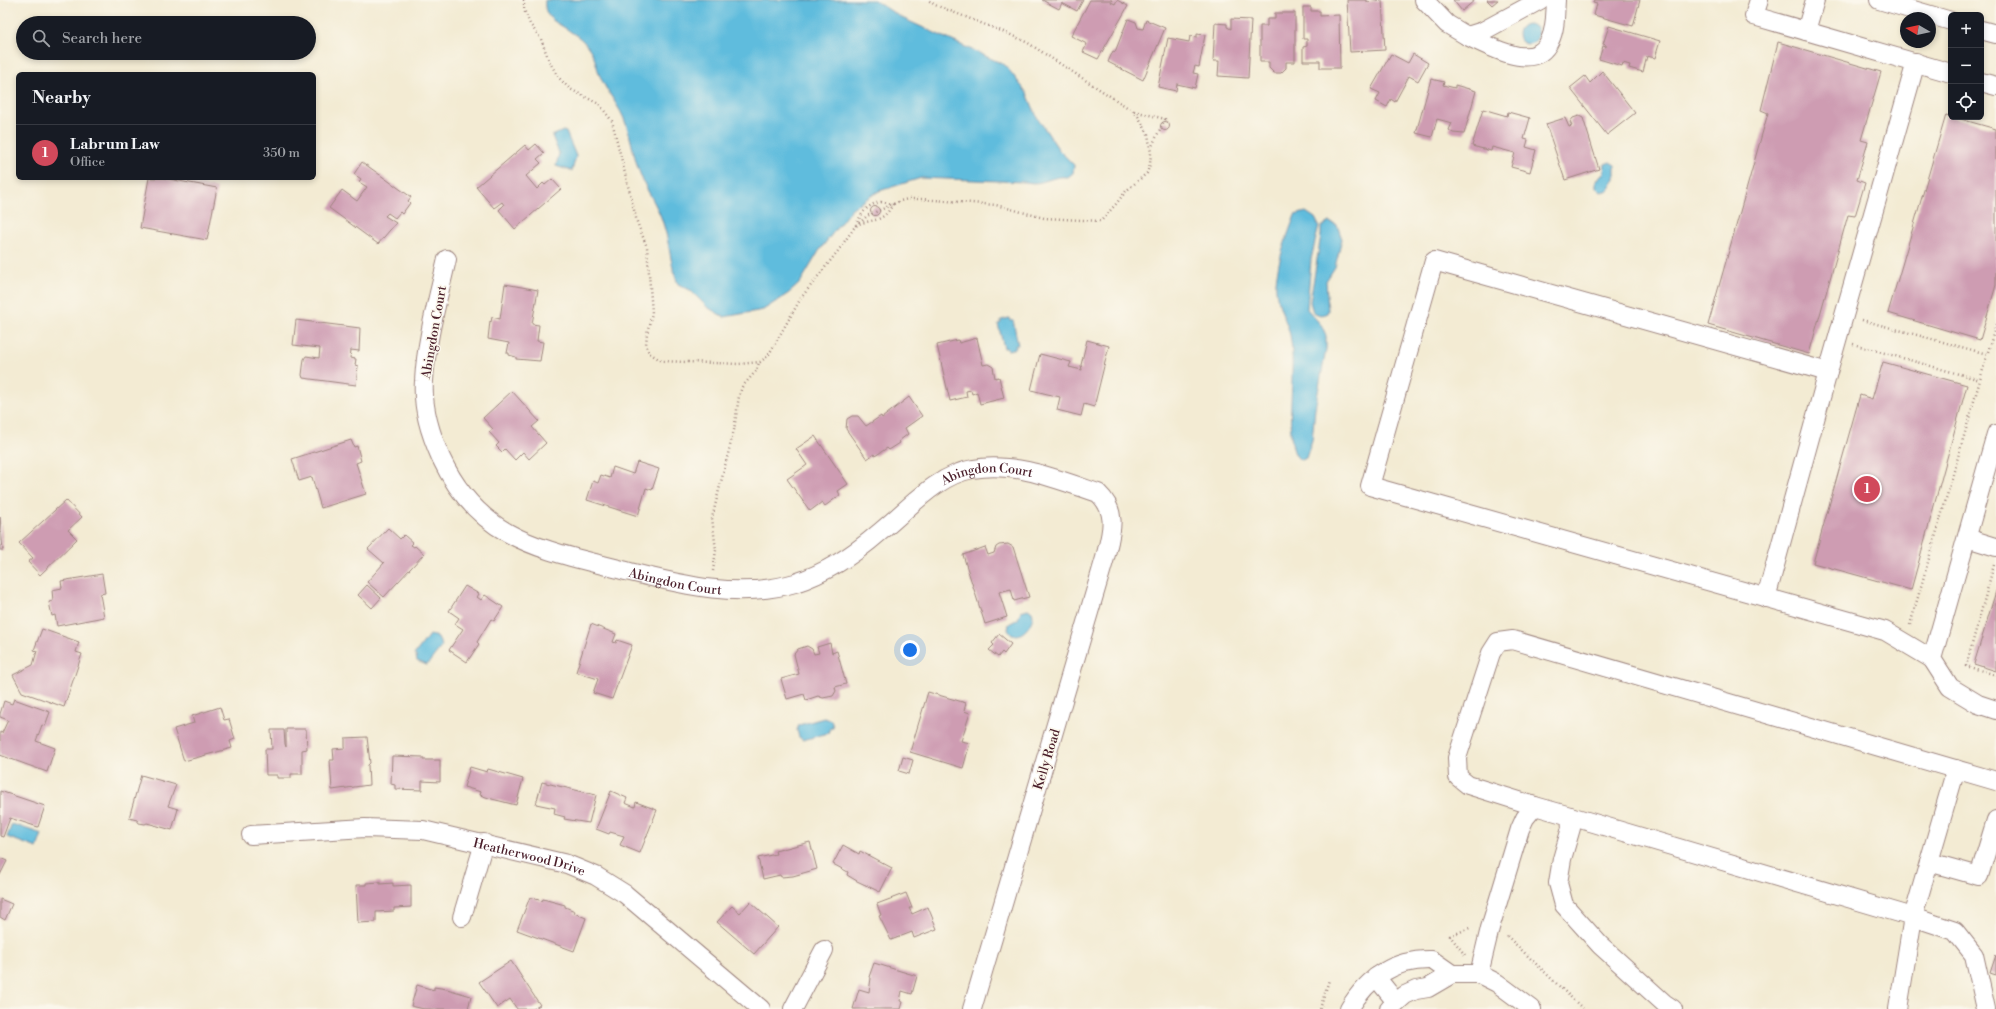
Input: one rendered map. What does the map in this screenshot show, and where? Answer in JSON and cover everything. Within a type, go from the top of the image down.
[{"type":"street","points":[[1424,0],[1447,24],[1467,36],[1512,55],[1522,57],[1538,54],[1550,41],[1556,0]]},
{"type":"street","points":[[1467,36],[1483,31],[1540,0]]},
{"type":"street","points":[[1759,0],[1754,16],[1948,72]]},
{"type":"street","points":[[1806,32],[1815,0]]},
{"type":"street","points":[[1878,0],[1948,20]]},
{"type":"street","points":[[1984,31],[1996,34]]},
{"type":"street","points":[[1766,598],[1828,372],[1916,62]]},
{"type":"street","points":[[1984,83],[1996,86]]},
{"type":"street","name":"Abingdon Court","points":[[447,260],[426,359],[424,404],[435,445],[454,482],[466,500],[477,512],[492,523],[539,547],[643,575],[710,589],[746,591],[769,589],[796,582],[824,570],[848,557],[941,482],[961,472],[974,468],[1018,470],[1041,475],[1098,493],[1109,507]]},
{"type":"street","points":[[1828,372],[1434,261],[1370,486],[1885,631],[1932,659],[1950,687],[1978,704],[1996,710]]},
{"type":"street","points":[[1932,659],[1996,434]]},
{"type":"street","name":"Kelly Road","points":[[972,1009],[1094,600],[1111,533],[1112,519],[1109,507]]},
{"type":"street","points":[[1967,538],[1996,553]]},
{"type":"street","points":[[1986,1009],[1974,955],[1955,931],[1913,917],[1468,785],[1458,777],[1457,758],[1491,653],[1498,642],[1513,640],[1996,781]]},
{"type":"street","points":[[1898,1009],[1913,917],[1956,769]]},
{"type":"street","points":[[1479,974],[1490,928],[1520,829],[1525,818],[1536,806]]},
{"type":"street","points":[[1570,816],[1571,828],[1562,859],[1558,883],[1564,905],[1606,950],[1664,1003],[1673,1009]]},
{"type":"street","points":[[1929,862],[1979,876],[1996,820]]},
{"type":"street","name":"Heatherwood Drive","points":[[252,834],[397,828],[423,830],[561,862],[596,876],[610,884],[640,906],[761,1009]]},
{"type":"street","points":[[462,917],[484,843]]},
{"type":"street","points":[[793,1009],[824,950]]},
{"type":"street","points":[[1349,1009],[1364,987],[1376,977],[1397,965],[1417,959],[1432,960],[1452,974]]},
{"type":"street","points":[[1376,977],[1393,1005],[1406,995],[1416,990],[1428,988],[1452,974],[1479,974],[1497,983],[1532,1009]]},
{"type":"path","points":[[524,0],[524,10],[530,24],[541,39],[549,61],[559,78],[570,88],[599,104],[612,121],[637,222],[647,247],[652,313],[647,333],[646,345],[649,353],[662,361],[739,364],[759,362],[768,356],[780,331],[800,298],[838,251],[856,226],[862,213],[871,205],[880,202],[893,204]]},
{"type":"path","points":[[928,0],[1022,40],[1133,111],[1165,119],[1151,148]]},
{"type":"path","points":[[856,226],[867,216],[908,199],[942,200],[996,205],[1044,218],[1100,221],[1126,191],[1147,173],[1150,164],[1151,148],[1144,126],[1133,111]]},
{"type":"path","points":[[856,226],[882,219],[893,204]]},
{"type":"path","points":[[1844,315],[1987,354]]},
{"type":"path","points":[[1905,643],[1996,324]]},
{"type":"path","points":[[1837,340],[1980,380]]},
{"type":"path","points":[[710,589],[716,550],[716,538],[712,524],[713,511],[734,430],[740,391],[757,370],[759,362]]},
{"type":"path","points":[[1996,553],[1966,666],[1996,675]]},
{"type":"path","points":[[1479,974],[1450,936],[1474,926],[1497,930],[1516,942],[1583,1009]]},
{"type":"path","points":[[1320,1009],[1329,980]]},
{"type":"water","points":[[545,0],[874,0],[902,18],[1005,65],[1027,93],[1037,117],[1059,150],[1074,165],[1073,173],[1068,177],[1056,178],[1038,183],[921,178],[879,191],[852,208],[819,251],[800,283],[789,293],[763,310],[724,317],[707,307],[690,290],[678,284],[673,269],[663,223],[643,182],[623,117],[603,82],[595,59],[586,44],[580,38],[552,20],[546,12]]},
{"type":"water","points":[[1528,24],[1535,27],[1538,34],[1535,41],[1528,44],[1521,41],[1518,34],[1521,27]]},
{"type":"water","points":[[563,131],[566,132],[576,156],[572,171],[556,166],[559,153],[552,136]]},
{"type":"water","points":[[1610,162],[1615,165],[1615,179],[1608,190],[1601,192],[1596,187],[1596,181],[1604,173],[1605,164]]},
{"type":"water","points":[[1306,212],[1315,218],[1319,226],[1311,259],[1307,309],[1322,326],[1326,336],[1326,350],[1315,408],[1312,440],[1306,458],[1302,460],[1297,457],[1293,449],[1291,438],[1292,346],[1290,335],[1278,302],[1276,282],[1281,256],[1295,215]]},
{"type":"water","points":[[1329,222],[1337,225],[1342,239],[1335,267],[1326,281],[1328,311],[1326,314],[1320,315],[1313,312],[1310,302],[1321,227]]},
{"type":"water","points":[[1009,318],[1010,321],[1013,320],[1018,345],[1015,345],[1016,348],[1008,350],[1007,348],[1004,348],[998,324],[1001,323],[1001,320]]},
{"type":"water","points":[[1028,609],[1032,612],[1033,616],[1028,627],[1023,633],[1012,635],[1008,630],[1009,624],[1018,619],[1021,611]]},
{"type":"water","points":[[429,635],[438,637],[442,646],[427,665],[417,661],[416,656],[414,655]]},
{"type":"water","points":[[824,718],[831,720],[833,727],[830,728],[828,733],[803,740],[799,737],[797,730],[799,725]]},
{"type":"water","points":[[12,824],[42,834],[37,848],[7,837]]},
{"type":"building","points":[[1042,0],[1083,0],[1077,11],[1062,3],[1059,9]]},
{"type":"building","points":[[1090,0],[1112,0],[1111,2],[1115,4],[1117,0],[1128,6],[1098,59],[1083,52],[1087,44],[1071,36]]},
{"type":"building","points":[[1347,0],[1367,0],[1367,2],[1382,0],[1385,50],[1350,52]]},
{"type":"building","points":[[1453,0],[1475,0],[1462,11]]},
{"type":"building","points":[[1487,0],[1498,0],[1492,5]]},
{"type":"building","points":[[1594,0],[1640,0],[1633,26],[1594,15],[1597,4],[1593,3]]},
{"type":"building","points":[[1303,7],[1311,7],[1311,11],[1320,11],[1320,16],[1339,15],[1340,68],[1320,68],[1320,61],[1303,61],[1303,47],[1307,46],[1307,39],[1303,39]]},
{"type":"building","points":[[1275,13],[1295,13],[1295,62],[1286,62],[1286,68],[1281,73],[1274,73],[1269,68],[1269,62],[1260,62],[1260,26],[1267,26],[1267,19],[1275,19]]},
{"type":"building","points":[[1128,19],[1136,22],[1138,28],[1143,29],[1146,20],[1165,28],[1143,80],[1108,62],[1113,51],[1115,52]]},
{"type":"building","points":[[1231,19],[1251,20],[1248,78],[1218,76],[1219,61],[1213,61],[1215,23],[1227,24],[1227,27],[1231,29]]},
{"type":"building","points":[[1609,26],[1660,41],[1655,58],[1647,56],[1643,72],[1629,68],[1630,65],[1623,63],[1622,66],[1599,59],[1603,46],[1606,47],[1606,45],[1603,44]]},
{"type":"building","points":[[1197,34],[1205,35],[1199,67],[1195,66],[1193,73],[1198,74],[1195,88],[1177,84],[1176,91],[1158,87],[1168,38],[1189,42],[1190,36],[1197,37]]},
{"type":"building","points":[[1778,42],[1881,72],[1861,140],[1868,142],[1857,180],[1865,183],[1855,216],[1848,215],[1809,354],[1708,325],[1768,113],[1761,110]]},
{"type":"building","points":[[1391,54],[1408,63],[1413,54],[1428,63],[1418,81],[1409,76],[1395,102],[1391,99],[1387,107],[1376,101],[1380,93],[1371,89]]},
{"type":"building","points":[[1602,71],[1635,113],[1607,135],[1570,88],[1585,76],[1590,83]]},
{"type":"building","points":[[1431,79],[1444,82],[1443,85],[1455,88],[1455,85],[1476,91],[1464,134],[1453,133],[1449,130],[1452,123],[1437,119],[1432,137],[1416,133]]},
{"type":"building","points":[[1483,109],[1507,116],[1508,112],[1530,118],[1524,139],[1528,140],[1526,147],[1536,150],[1530,172],[1511,167],[1515,153],[1492,147],[1491,151],[1472,146]]},
{"type":"building","points":[[1946,115],[1948,116],[1948,120],[1964,120],[1996,129],[1996,285],[1980,340],[1888,313]]},
{"type":"building","points":[[1579,116],[1583,118],[1599,169],[1565,180],[1546,124],[1565,118],[1569,127],[1572,126],[1570,122],[1573,118]]},
{"type":"building","points":[[1163,122],[1167,122],[1169,126],[1167,130],[1163,130],[1161,128],[1161,124]]},
{"type":"building","points":[[536,144],[544,153],[537,159],[541,163],[526,176],[537,189],[543,183],[545,185],[552,179],[561,189],[515,229],[499,210],[504,205],[502,202],[494,208],[476,187],[525,145],[529,150]]},
{"type":"building","points":[[362,162],[411,197],[408,201],[410,203],[402,214],[400,212],[395,218],[388,213],[385,216],[396,223],[378,244],[329,208],[342,190],[357,201],[367,187],[359,182],[361,179],[354,174]]},
{"type":"building","points":[[149,180],[174,180],[217,188],[207,240],[140,228]]},
{"type":"building","points":[[873,207],[877,207],[879,211],[877,215],[873,215],[871,213],[871,209]]},
{"type":"building","points":[[505,284],[538,290],[532,324],[539,325],[537,341],[543,342],[540,361],[516,359],[516,357],[507,353],[509,343],[488,339],[490,321],[491,322],[492,317],[500,319]]},
{"type":"building","points":[[296,320],[360,328],[359,351],[351,350],[350,358],[356,359],[355,365],[358,366],[356,385],[303,378],[304,359],[306,356],[319,358],[320,348],[293,345]]},
{"type":"building","points":[[977,338],[983,365],[988,364],[993,367],[995,378],[999,377],[1004,398],[980,404],[977,392],[972,394],[971,390],[966,391],[967,397],[950,401],[937,345],[958,340],[959,343]]},
{"type":"building","points":[[1087,340],[1109,346],[1094,407],[1084,404],[1081,416],[1057,410],[1060,397],[1031,390],[1040,354],[1071,362],[1069,367],[1082,370],[1081,365]]},
{"type":"building","points":[[1883,362],[1967,385],[1911,590],[1813,563],[1860,395],[1872,399]]},
{"type":"building","points":[[512,391],[539,421],[532,427],[546,443],[529,459],[523,452],[515,460],[505,449],[502,452],[496,446],[499,443],[489,432],[493,429],[483,418]]},
{"type":"building","points":[[909,397],[922,416],[905,428],[908,434],[899,441],[900,443],[889,450],[887,448],[875,456],[874,454],[867,459],[846,429],[847,419],[852,416],[858,416],[866,426],[881,416],[882,418]]},
{"type":"building","points":[[815,436],[848,484],[838,491],[840,495],[825,506],[822,502],[810,511],[787,479],[807,465],[796,449]]},
{"type":"building","points":[[351,440],[354,447],[357,446],[361,461],[356,463],[366,494],[321,508],[312,477],[299,481],[292,459]]},
{"type":"building","points":[[637,462],[659,469],[652,490],[646,488],[638,516],[587,500],[593,481],[598,483],[601,475],[610,478],[613,467],[633,474]]},
{"type":"building","points":[[66,500],[82,517],[68,530],[77,539],[40,575],[28,562],[33,558],[19,543]]},
{"type":"building","points":[[0,517],[3,550],[0,550]]},
{"type":"building","points":[[388,528],[400,539],[404,535],[413,543],[411,545],[414,547],[415,546],[424,554],[384,597],[367,582],[384,563],[368,549]]},
{"type":"building","points":[[1008,544],[1013,547],[1029,597],[1014,601],[1011,589],[999,592],[1007,617],[985,624],[963,555],[985,547],[988,555],[994,553],[996,547],[999,545]]},
{"type":"building","points":[[102,574],[105,593],[100,594],[104,617],[57,626],[55,615],[52,616],[49,602],[53,601],[52,590],[62,588],[61,581]]},
{"type":"building","points":[[367,585],[381,598],[372,608],[358,595]]},
{"type":"building","points":[[465,586],[479,594],[477,597],[481,600],[485,595],[503,607],[494,621],[491,619],[477,642],[479,644],[467,662],[449,650],[463,629],[455,624],[459,618],[449,611]]},
{"type":"building","points":[[1996,591],[1996,671],[1974,664]]},
{"type":"building","points":[[591,624],[616,634],[613,642],[616,643],[617,640],[632,645],[612,699],[593,693],[598,679],[576,672]]},
{"type":"building","points":[[42,629],[79,642],[76,652],[82,654],[64,707],[22,692],[13,675],[33,665],[37,651],[34,650]]},
{"type":"building","points":[[999,634],[1011,644],[1004,654],[1002,652],[998,657],[989,650],[994,645],[992,643]]},
{"type":"building","points":[[830,643],[832,653],[837,651],[846,684],[835,687],[836,691],[833,696],[823,698],[818,696],[806,700],[804,694],[787,699],[781,679],[799,674],[794,654],[798,649],[807,646],[812,649],[814,654],[819,653],[817,647]]},
{"type":"building","points":[[928,692],[966,703],[964,711],[970,713],[961,741],[970,743],[963,768],[910,752]]},
{"type":"building","points":[[14,699],[50,712],[45,726],[42,725],[36,741],[55,748],[47,772],[0,755],[0,732],[2,733],[8,720],[0,717],[0,714],[4,701],[12,704]]},
{"type":"building","points":[[220,707],[224,720],[229,719],[235,739],[230,741],[232,748],[184,761],[174,729],[194,723],[192,716]]},
{"type":"building","points":[[286,729],[306,729],[307,749],[302,750],[302,774],[291,774],[291,778],[277,778],[277,775],[266,775],[265,749],[272,749],[271,730],[284,730],[286,747]]},
{"type":"building","points":[[367,737],[370,763],[368,765],[369,785],[332,790],[330,760],[334,760],[333,749],[345,748],[345,738]]},
{"type":"building","points":[[392,756],[423,757],[423,760],[440,760],[440,782],[422,781],[422,790],[395,789],[395,785],[391,784]]},
{"type":"building","points":[[903,757],[913,760],[909,774],[899,771]]},
{"type":"building","points":[[470,767],[487,772],[488,769],[523,779],[516,805],[480,795],[481,792],[464,787]]},
{"type":"building","points":[[141,775],[176,785],[168,806],[178,809],[172,830],[147,823],[139,823],[137,820],[129,818]]},
{"type":"building","points":[[542,782],[596,795],[589,823],[564,819],[565,817],[554,814],[555,808],[536,804]]},
{"type":"building","points":[[0,791],[45,806],[38,827],[10,818],[3,837],[0,836]]},
{"type":"building","points":[[611,791],[627,798],[625,803],[635,807],[636,802],[657,810],[640,853],[620,845],[624,836],[610,832],[609,834],[596,829]]},
{"type":"building","points":[[810,842],[817,869],[793,876],[781,877],[780,875],[763,879],[758,858],[776,854],[775,851]]},
{"type":"building","points":[[843,845],[859,854],[860,851],[892,868],[880,892],[857,881],[847,875],[848,872],[833,864]]},
{"type":"building","points":[[0,858],[7,861],[0,875]]},
{"type":"building","points":[[380,882],[380,884],[393,883],[393,886],[411,885],[411,907],[394,908],[394,911],[376,912],[376,922],[358,923],[356,885],[366,885],[366,883]]},
{"type":"building","points":[[906,893],[912,908],[909,908],[912,914],[928,907],[937,929],[914,938],[912,932],[891,940],[879,916],[881,915],[877,904]]},
{"type":"building","points":[[530,897],[542,901],[543,899],[565,905],[565,907],[575,911],[574,913],[586,918],[574,951],[517,930]]},
{"type":"building","points":[[0,899],[12,904],[5,920],[0,917]]},
{"type":"building","points":[[750,902],[778,927],[754,954],[717,922],[732,906],[740,913]]},
{"type":"building","points":[[1996,955],[1996,975],[1990,973]]},
{"type":"building","points":[[511,961],[540,1005],[533,1009],[517,1009],[510,999],[497,1008],[479,982]]},
{"type":"building","points":[[874,963],[917,976],[912,994],[902,991],[900,1001],[903,1002],[901,1009],[853,1009],[859,989],[869,992],[871,978],[869,977]]},
{"type":"building","points":[[417,985],[434,990],[434,987],[447,989],[471,996],[468,1009],[424,1009],[411,1006]]},
{"type":"place","name":"Labrum Law","points":[[1867,489]]}]
